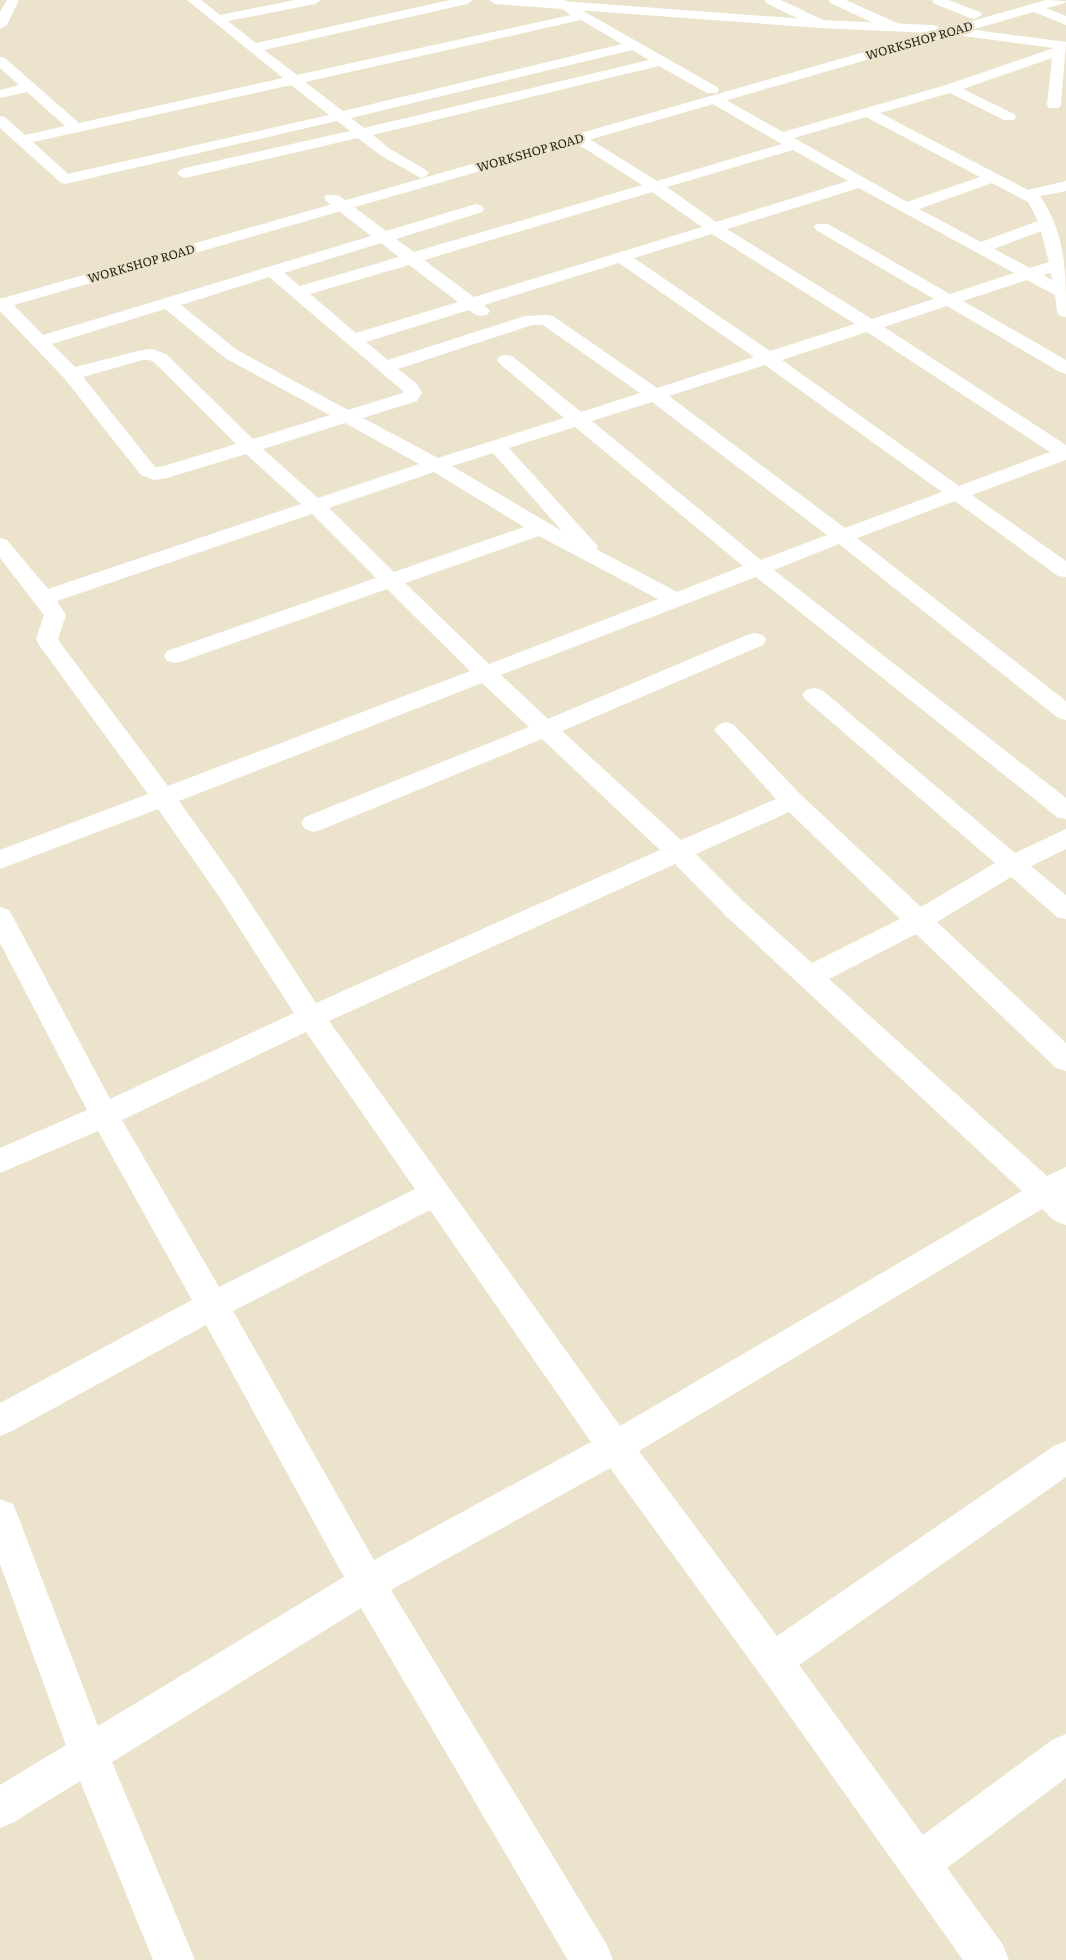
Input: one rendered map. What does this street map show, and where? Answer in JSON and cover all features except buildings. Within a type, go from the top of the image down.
[{"type":"street","points":[[0,0],[13,0],[0,25]]},
{"type":"street","points":[[192,0],[342,116],[385,152],[421,173]]},
{"type":"street","points":[[218,19],[315,0]]},
{"type":"street","points":[[253,48],[467,0]]},
{"type":"street","points":[[495,0],[559,1],[820,24],[953,31],[1064,49]]},
{"type":"street","points":[[771,0],[820,24]]},
{"type":"street","points":[[836,0],[894,27]]},
{"type":"street","points":[[938,0],[975,16]]},
{"type":"street","name":"WORKSHOP ROAD","points":[[1,300],[337,202],[578,138],[713,94],[928,29],[975,16],[1060,0]]},
{"type":"street","points":[[559,1],[789,140],[906,208],[1030,274],[1065,301]]},
{"type":"street","points":[[1032,4],[1066,22]]},
{"type":"street","name":"WORKSHOP ROAD","points":[[337,202],[421,173],[953,31],[1032,4]]},
{"type":"street","points":[[24,140],[582,16]]},
{"type":"street","points":[[0,120],[65,179],[342,116],[634,46]]},
{"type":"street","points":[[299,292],[656,187],[867,112],[951,88],[1064,49]]},
{"type":"street","points":[[1054,105],[1064,49]]},
{"type":"street","points":[[0,61],[76,128]]},
{"type":"street","points":[[185,173],[362,133],[661,61]]},
{"type":"street","points":[[0,94],[30,87]]},
{"type":"street","points":[[951,88],[1009,117]]},
{"type":"street","points":[[867,112],[1034,199],[1040,206],[1054,235],[1057,265],[1065,301]]},
{"type":"street","points":[[578,138],[656,187],[714,228],[869,325],[1065,453]]},
{"type":"street","points":[[906,208],[991,178]]},
{"type":"street","points":[[354,340],[862,182]]},
{"type":"street","points":[[1026,195],[1066,186]]},
{"type":"street","points":[[337,202],[505,329]]},
{"type":"street","points":[[40,342],[476,209]]},
{"type":"street","points":[[822,227],[1066,368]]},
{"type":"street","points":[[981,248],[1054,235]]},
{"type":"street","points":[[620,256],[766,357],[1066,571]]},
{"type":"street","points":[[44,598],[578,418],[1057,265]]},
{"type":"street","points":[[1,300],[71,374],[148,471],[154,474],[167,472],[410,397],[413,393],[299,292],[272,271]]},
{"type":"street","points":[[168,303],[231,354],[436,465],[541,528],[676,600]]},
{"type":"street","points":[[385,367],[531,320],[547,320],[654,394],[842,536],[1066,713]]},
{"type":"street","points":[[0,1808],[367,1584],[615,1447],[1059,1195],[735,909],[678,852],[484,672],[316,507],[249,446],[160,358],[152,354],[133,357],[71,374]]},
{"type":"street","points":[[506,360],[758,568],[1066,810]]},
{"type":"street","points":[[496,445],[596,556]]},
{"type":"street","points":[[0,860],[484,672],[1065,453]]},
{"type":"street","points":[[175,656],[541,528]]},
{"type":"street","points":[[0,544],[44,598],[55,615],[48,639],[50,645],[163,797],[227,888],[311,1017],[615,1447],[773,1661],[988,1960]]},
{"type":"street","points":[[314,823],[755,640]]},
{"type":"street","points":[[814,695],[1066,910]]},
{"type":"street","points":[[726,730],[792,800],[1066,1060]]},
{"type":"street","points":[[0,1161],[104,1115],[311,1017],[792,800]]},
{"type":"street","points":[[810,977],[918,921],[1014,864],[1066,838]]},
{"type":"street","points":[[0,917],[104,1115],[293,1448],[367,1584],[592,1960]]},
{"type":"street","points":[[0,1420],[212,1306],[434,1193]]},
{"type":"street","points":[[773,1661],[1066,1457]]},
{"type":"street","points":[[2,1525],[89,1754],[174,1960]]},
{"type":"street","points":[[918,1864],[1066,1754]]}]
